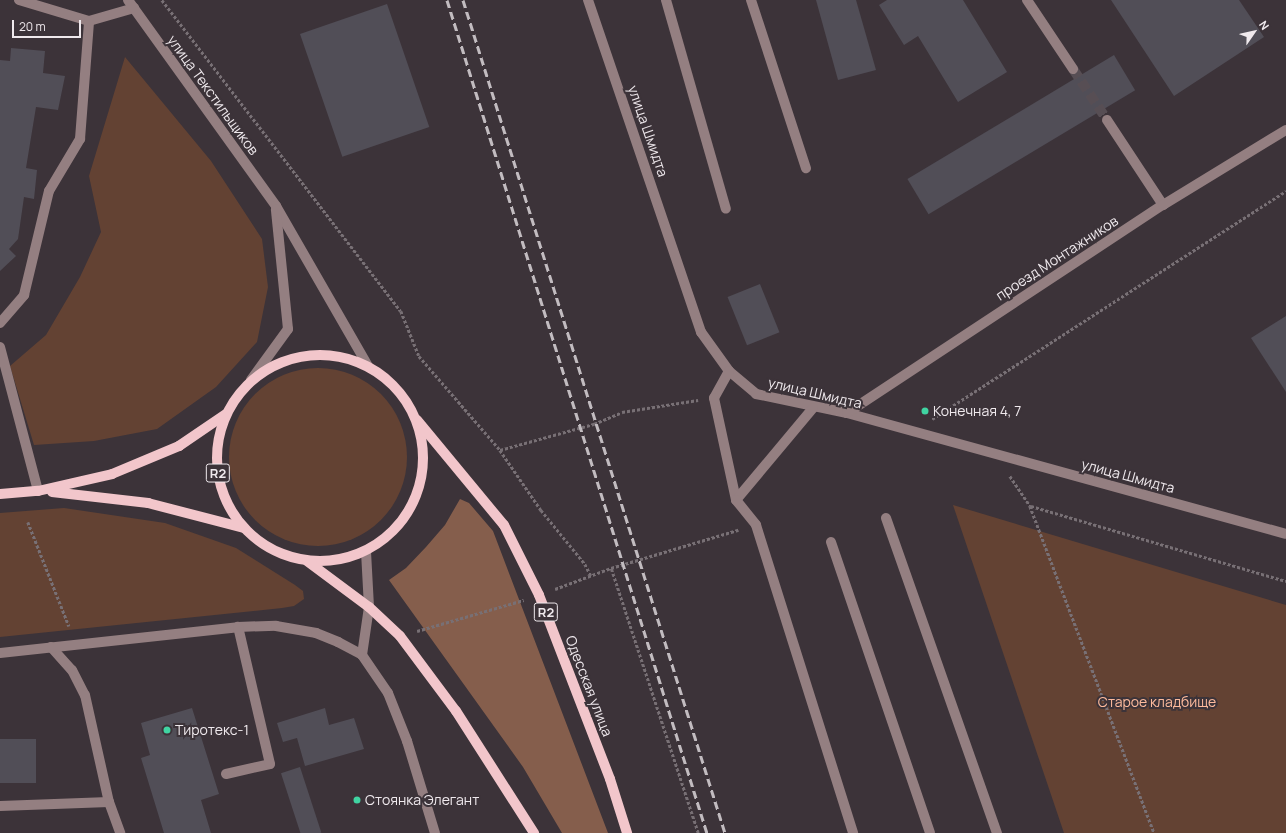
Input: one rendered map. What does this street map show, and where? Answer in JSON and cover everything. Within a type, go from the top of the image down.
[{"type":"main road","name":"R2","points":[[307,561],[337,560],[366,551],[392,533],[410,509],[422,472],[423,448],[416,419],[397,388],[368,366],[339,356],[308,355],[277,363],[251,380],[237,396],[226,414],[218,437],[218,468],[220,486],[230,508],[244,528],[272,550],[307,561],[369,607],[400,636],[456,711],[534,833]]},
{"type":"main road","name":"R2","points":[[0,494],[38,491],[85,482],[147,461],[179,446],[226,414]]},
{"type":"main road","name":"Одесская улица","points":[[416,419],[504,525],[539,595],[610,779],[627,833]]},
{"type":"main road","name":"R2","points":[[38,491],[148,503],[244,528]]},
{"type":"street","points":[[19,0],[89,21],[131,4]]},
{"type":"street","name":"улица Шмидта","points":[[588,0],[702,332],[729,372],[756,394],[813,408],[847,413],[1286,534]]},
{"type":"street","points":[[666,0],[726,209]]},
{"type":"street","points":[[751,0],[806,168]]},
{"type":"street","points":[[1027,0],[1073,69]]},
{"type":"street","name":"улица Текстильщиков","points":[[131,4],[276,206],[368,366]]},
{"type":"street","points":[[0,323],[24,295],[49,191],[80,139],[89,21]]},
{"type":"street","points":[[1107,120],[1163,205]]},
{"type":"street","name":"проезд Монтажников","points":[[847,413],[1163,205],[1286,130]]},
{"type":"street","points":[[251,380],[288,329],[276,206]]},
{"type":"street","points":[[0,348],[38,491]]},
{"type":"street","points":[[729,372],[714,398],[736,500],[756,525],[853,833]]},
{"type":"street","points":[[736,500],[813,408]]},
{"type":"street","points":[[886,518],[997,833]]},
{"type":"street","points":[[831,542],[930,833]]},
{"type":"street","points":[[362,655],[369,607],[366,551]]},
{"type":"street","points":[[0,653],[238,627],[276,626],[316,633],[362,655],[388,693],[407,741],[435,833]]},
{"type":"street","points":[[226,774],[270,764],[238,627]]},
{"type":"street","points":[[52,647],[72,670],[85,695],[110,802],[120,833]]},
{"type":"street","points":[[0,806],[110,802]]},
{"type":"path","points":[[162,0],[401,311],[419,356],[500,450],[541,510],[585,564],[591,576]]},
{"type":"path","points":[[913,431],[1286,191]]},
{"type":"path","points":[[500,450],[580,429],[622,412],[714,398]]},
{"type":"path","points":[[995,454],[1030,506],[1154,833]]},
{"type":"path","points":[[1030,506],[1286,581]]},
{"type":"path","points":[[28,522],[69,626]]},
{"type":"path","points":[[400,636],[539,595],[611,568],[756,525]]},
{"type":"path","points":[[611,568],[698,833]]},
{"type":"green space","points":[[125,57],[211,161],[262,239],[268,287],[257,342],[216,387],[157,429],[94,441],[34,445],[10,366],[46,335],[80,277],[101,232],[89,176]]},
{"type":"green space","points":[[318,368],[335,370],[352,375],[367,383],[381,394],[392,408],[400,423],[405,440],[407,457],[405,474],[400,491],[392,506],[381,520],[367,531],[352,539],[335,544],[318,546],[301,544],[284,539],[269,531],[255,520],[244,506],[236,491],[231,474],[229,457],[231,440],[236,423],[244,408],[255,394],[269,383],[284,375],[301,370]]},
{"type":"green space","name":"Старое кладбище","points":[[953,505],[1286,605],[1286,833],[1064,833]]},
{"type":"green space","points":[[64,508],[165,523],[236,548],[303,591],[304,599],[294,606],[282,608],[0,637],[0,513]]},
{"type":"shaded area","points":[[460,499],[469,503],[493,531],[608,833],[562,833],[523,767],[389,580],[406,568],[426,547],[445,525]]},
{"type":"building","points":[[816,0],[856,0],[876,70],[838,80]]},
{"type":"building","points":[[887,0],[963,0],[1007,72],[958,102],[918,36],[904,45],[879,5]]},
{"type":"building","points":[[1111,0],[1239,0],[1264,37],[1174,96]]},
{"type":"building","points":[[387,4],[429,127],[342,157],[300,34]]},
{"type":"building","points":[[11,48],[45,51],[43,73],[65,76],[58,110],[36,107],[26,168],[37,170],[34,199],[24,197],[18,239],[9,249],[16,256],[0,271],[0,60],[10,61]]},
{"type":"building","points":[[1114,55],[1135,90],[929,214],[907,179]]},
{"type":"building","points":[[760,284],[779,332],[747,345],[728,297]]},
{"type":"building","points":[[1286,316],[1286,392],[1251,338]]},
{"type":"building","points":[[192,708],[219,794],[201,800],[211,833],[164,833],[141,758],[150,755],[141,723]]},
{"type":"building","points":[[325,708],[329,725],[354,718],[364,749],[305,766],[297,738],[283,742],[277,723]]},
{"type":"building","points":[[0,739],[36,739],[36,783],[0,783]]},
{"type":"building","points":[[300,767],[321,833],[300,833],[281,773]]},
{"type":"tunnel","points":[[1073,69],[1107,120]]},
{"type":"railway","points":[[447,0],[707,833]]},
{"type":"railway","points":[[463,0],[725,833]]},
{"type":"place","name":"Конечная 4, 7","points":[[925,411]]},
{"type":"place","name":"Тиротекс-1","points":[[167,730]]},
{"type":"place","name":"Стоянка Элегант","points":[[357,800]]}]
